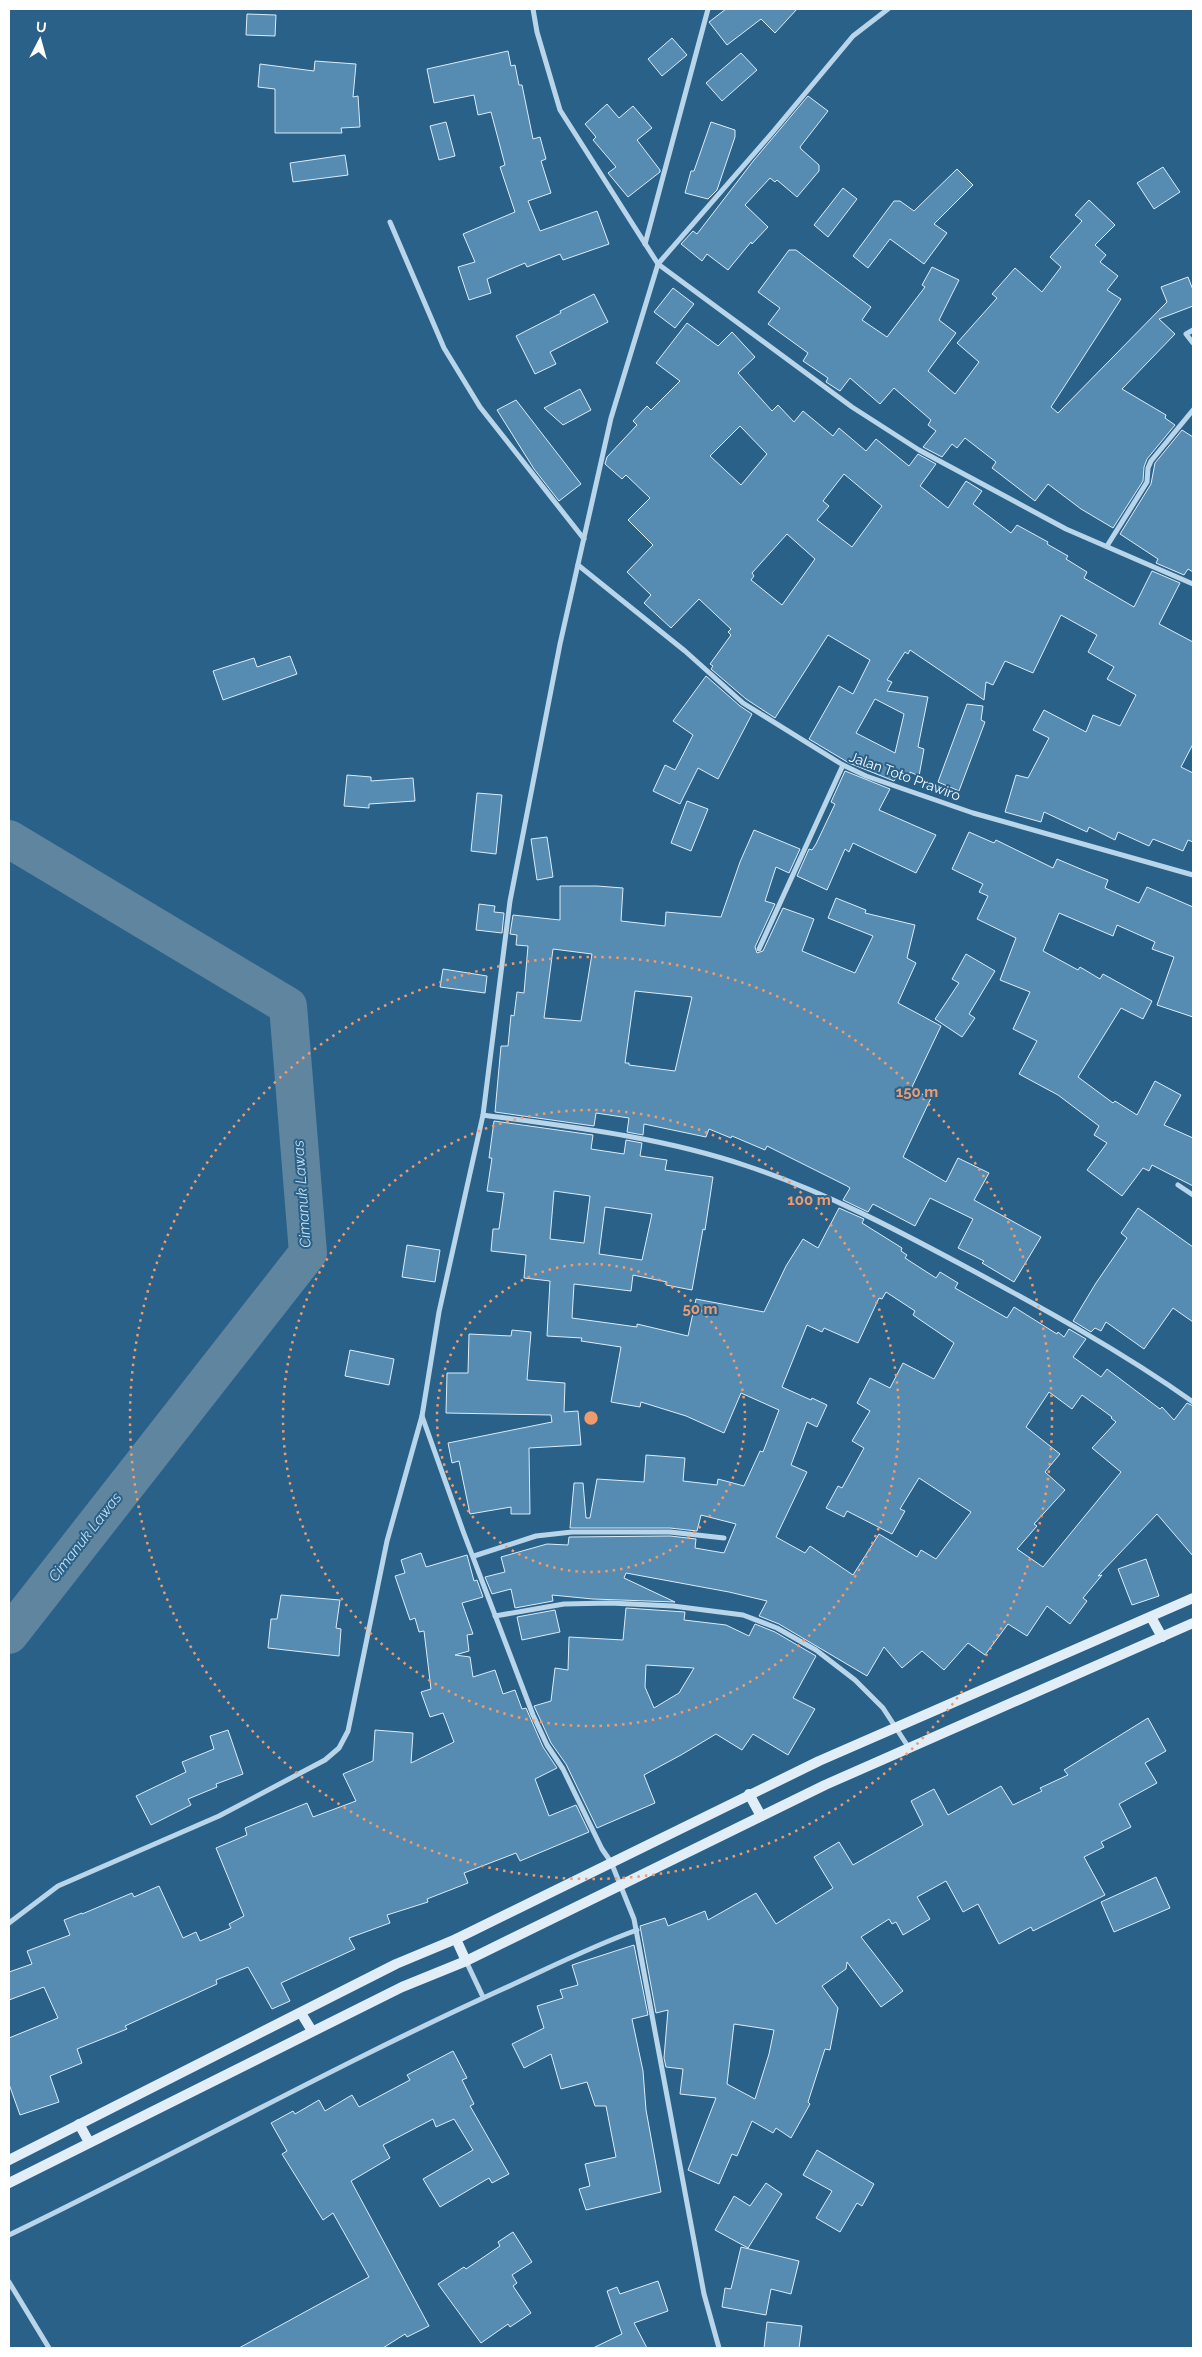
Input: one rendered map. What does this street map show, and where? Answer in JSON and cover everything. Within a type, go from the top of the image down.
[{"type":"main road","points":[[9,2160],[396,1964],[456,1939],[609,1860],[893,1724],[1193,1598]]},
{"type":"main road","points":[[1151,1617],[1162,1637]]},
{"type":"main road","points":[[9,2183],[402,1987],[466,1961],[761,1816],[909,1748],[1193,1623]]},
{"type":"main road","points":[[749,1794],[761,1816]]},
{"type":"main road","points":[[456,1939],[466,1961]]},
{"type":"main road","points":[[301,2012],[312,2031]]},
{"type":"main road","points":[[79,2124],[89,2142]]},
{"type":"street","points":[[533,9],[537,32],[560,110],[658,264],[852,407],[919,450],[1066,529],[1193,584]]},
{"type":"street","points":[[645,244],[708,9]]},
{"type":"street","points":[[9,1922],[58,1886],[219,1816],[325,1760],[339,1748],[348,1731],[387,1541],[422,1416],[439,1312],[483,1115],[510,901],[560,644],[611,418],[658,264],[853,36],[872,19],[888,9]]},
{"type":"street","points":[[390,222],[444,348],[480,407],[584,539]]},
{"type":"street","points":[[1193,330],[1186,334],[1193,342]]},
{"type":"street","points":[[1106,546],[1147,482],[1148,468],[1151,461],[1193,410]]},
{"type":"street","name":"Jalan Toto Prawiro","points":[[578,564],[678,645],[744,703],[843,765],[866,776],[973,812],[1193,875]]},
{"type":"street","points":[[759,949],[843,765]]},
{"type":"street","points":[[483,1115],[662,1142],[746,1166],[819,1193],[911,1238],[1062,1319],[1140,1364],[1193,1402]]},
{"type":"street","points":[[1178,1185],[1193,1195]]},
{"type":"street","points":[[422,1416],[495,1616],[547,1745],[563,1769],[609,1860],[634,1919],[704,2294],[720,2348]]},
{"type":"street","points":[[474,1556],[536,1536],[572,1532],[670,1532],[724,1538]]},
{"type":"street","points":[[495,1616],[564,1604],[610,1603],[673,1606],[743,1616],[777,1628],[816,1650],[855,1680],[883,1708],[909,1748]]},
{"type":"street","points":[[9,2235],[101,2190],[349,2062],[483,1997],[609,1940],[637,1930]]},
{"type":"street","points":[[466,1961],[483,1997]]},
{"type":"street","points":[[9,2282],[49,2348]]},
{"type":"building","points":[[726,9],[797,9],[775,33],[761,19],[727,45],[709,22]]},
{"type":"building","points":[[247,14],[276,15],[275,36],[246,35]]},
{"type":"building","points":[[672,38],[687,55],[662,76],[648,59]]},
{"type":"building","points":[[508,51],[511,66],[515,65],[519,85],[522,85],[533,139],[540,137],[546,159],[541,161],[551,193],[528,201],[540,231],[597,211],[609,244],[563,260],[560,254],[527,267],[525,263],[487,279],[491,293],[469,300],[458,267],[475,262],[463,234],[515,212],[500,167],[505,165],[491,112],[478,115],[474,95],[434,103],[427,69]]},
{"type":"building","points":[[741,53],[757,70],[722,101],[706,83]]},
{"type":"building","points":[[315,61],[356,64],[353,97],[358,96],[360,127],[341,128],[342,133],[275,133],[275,89],[258,87],[260,64],[314,71]]},
{"type":"building","points":[[808,96],[828,111],[800,147],[819,165],[819,171],[797,197],[777,180],[775,182],[770,178],[745,205],[768,227],[752,244],[751,242],[728,270],[707,254],[702,261],[681,244],[693,231],[697,234],[754,160]]},
{"type":"building","points":[[607,104],[619,118],[633,106],[652,128],[637,140],[660,172],[628,197],[608,173],[616,167],[593,140],[596,137],[585,124]]},
{"type":"building","points":[[446,122],[455,156],[439,160],[430,126]]},
{"type":"building","points":[[711,122],[735,130],[735,137],[717,190],[708,199],[685,193],[691,171],[694,171]]},
{"type":"building","points":[[345,155],[348,175],[293,182],[290,163]]},
{"type":"building","points":[[1163,167],[1180,192],[1154,209],[1137,183]]},
{"type":"building","points":[[957,169],[973,185],[934,224],[947,233],[924,264],[890,239],[868,268],[853,256],[894,201],[900,201],[914,211]]},
{"type":"building","points":[[843,188],[857,199],[828,237],[814,225]]},
{"type":"building","points":[[1089,200],[1115,225],[1095,245],[1106,255],[1100,262],[1118,276],[1107,290],[1121,299],[1051,407],[1058,413],[1167,302],[1161,287],[1188,277],[1193,290],[1193,306],[1159,319],[1175,334],[1122,389],[1166,415],[1165,418],[1175,425],[1147,459],[1144,467],[1143,481],[1113,528],[1081,509],[1048,484],[1035,501],[992,468],[996,462],[965,438],[957,448],[952,444],[942,457],[923,447],[936,431],[928,425],[931,420],[894,388],[880,404],[850,378],[840,391],[826,382],[828,378],[803,361],[808,353],[768,324],[780,308],[758,292],[789,250],[796,250],[871,307],[862,320],[887,337],[925,287],[922,285],[932,267],[959,280],[939,320],[956,333],[928,371],[955,394],[979,362],[957,343],[997,298],[992,294],[1015,268],[1042,292],[1061,267],[1050,257],[1082,221],[1075,215]]},
{"type":"building","points":[[673,288],[694,304],[675,328],[654,312]]},
{"type":"building","points":[[594,294],[608,322],[550,352],[556,364],[535,374],[516,336]]},
{"type":"building","points":[[687,323],[718,346],[732,332],[755,357],[738,373],[772,411],[778,405],[794,422],[803,411],[833,436],[839,428],[866,451],[876,439],[909,466],[918,454],[936,464],[920,486],[948,508],[966,481],[982,491],[973,504],[1011,533],[1017,525],[1048,542],[1047,544],[1068,556],[1066,559],[1087,572],[1084,578],[1134,607],[1152,571],[1180,583],[1159,624],[1193,642],[1193,744],[1181,767],[1193,773],[1193,842],[1188,840],[1183,851],[1153,839],[1149,846],[1118,832],[1115,840],[1089,827],[1087,832],[1044,812],[1041,822],[1005,812],[1016,775],[1028,778],[1049,738],[1033,730],[1044,710],[1086,732],[1093,715],[1120,726],[1136,695],[1107,679],[1114,667],[1088,652],[1097,635],[1061,615],[1033,673],[1005,661],[993,685],[986,682],[984,700],[910,650],[908,654],[905,652],[887,680],[892,682],[887,691],[928,697],[918,747],[924,749],[919,776],[910,772],[910,780],[896,778],[894,781],[849,763],[809,739],[839,686],[853,694],[870,660],[828,635],[775,718],[746,699],[711,669],[713,666],[710,664],[731,635],[728,632],[731,629],[699,599],[671,628],[644,603],[651,595],[627,572],[653,545],[628,520],[650,498],[626,475],[622,479],[605,464],[607,457],[637,425],[633,421],[647,406],[651,410],[680,381],[656,363]],"holes":[[[740,426],[767,454],[741,485],[710,456]],[[844,474],[882,506],[852,547],[817,520],[829,506],[823,501]],[[787,534],[815,559],[782,605],[751,580],[754,576],[752,573]],[[875,699],[904,714],[895,753],[856,733]]]},
{"type":"building","points":[[580,389],[591,410],[563,425],[544,408]]},
{"type":"building","points":[[516,400],[581,484],[559,501],[534,469],[497,410]]},
{"type":"building","points":[[1182,430],[1193,437],[1193,572],[1188,569],[1184,575],[1156,563],[1158,559],[1120,534],[1151,484],[1155,463]]},
{"type":"building","points":[[290,656],[297,674],[223,700],[213,671],[254,658],[257,667]]},
{"type":"building","points":[[706,676],[752,714],[718,779],[698,768],[680,804],[653,791],[665,765],[675,770],[693,735],[673,721]]},
{"type":"building","points":[[967,704],[983,706],[981,720],[985,722],[959,791],[938,782]]},
{"type":"building","points":[[845,771],[890,789],[879,810],[936,835],[916,873],[853,843],[849,852],[845,849],[827,890],[797,876],[809,849],[812,850],[816,844],[835,804],[831,802]]},
{"type":"building","points":[[347,775],[371,777],[371,781],[413,778],[415,801],[369,804],[369,808],[344,806]]},
{"type":"building","points":[[477,793],[502,795],[496,854],[471,851]]},
{"type":"building","points":[[687,801],[708,809],[691,851],[671,843]]},
{"type":"building","points":[[754,830],[800,849],[789,873],[776,867],[765,901],[775,904],[755,947],[757,953],[763,951],[783,908],[814,919],[802,951],[855,973],[873,936],[828,918],[836,898],[866,910],[865,913],[915,925],[907,958],[916,963],[898,1003],[941,1026],[911,1089],[931,1098],[903,1157],[946,1182],[958,1158],[989,1173],[974,1200],[1041,1237],[1014,1282],[982,1263],[984,1261],[958,1248],[973,1219],[930,1198],[915,1226],[873,1204],[868,1212],[843,1200],[850,1188],[767,1146],[765,1150],[732,1136],[731,1138],[709,1129],[706,1137],[644,1124],[643,1135],[627,1132],[629,1118],[596,1113],[594,1126],[495,1112],[501,1046],[508,1046],[511,1015],[514,1016],[517,992],[524,993],[528,946],[516,945],[517,935],[510,934],[513,915],[560,920],[560,886],[597,886],[623,888],[621,921],[665,926],[666,912],[721,917],[740,862]],"holes":[[[553,949],[592,954],[581,1021],[544,1018]],[[635,991],[692,997],[675,1071],[625,1063]]]},
{"type":"building","points":[[969,832],[994,843],[996,840],[1053,868],[1057,859],[1108,880],[1105,888],[1139,903],[1147,887],[1193,907],[1193,1017],[1157,1005],[1174,957],[1152,949],[1155,942],[1117,925],[1113,936],[1059,913],[1043,951],[1078,970],[1080,967],[1100,979],[1103,974],[1152,1001],[1143,1019],[1121,1008],[1078,1077],[1113,1103],[1115,1101],[1137,1115],[1155,1081],[1181,1095],[1164,1125],[1193,1138],[1193,1186],[1152,1165],[1149,1171],[1143,1168],[1122,1196],[1087,1170],[1107,1143],[1094,1135],[1099,1126],[1058,1095],[1019,1074],[1037,1041],[1013,1029],[1030,992],[1000,980],[1016,938],[977,919],[988,896],[979,892],[983,884],[952,869]]},
{"type":"building","points":[[547,837],[553,877],[537,880],[531,839]]},
{"type":"building","points":[[479,904],[495,906],[494,912],[504,913],[502,933],[476,930]]},
{"type":"building","points":[[966,954],[995,971],[969,1014],[975,1018],[962,1037],[935,1019],[959,983],[952,979]]},
{"type":"building","points":[[443,969],[487,976],[485,993],[440,987]]},
{"type":"building","points":[[494,1121],[593,1135],[591,1149],[624,1154],[626,1140],[642,1143],[640,1156],[667,1160],[665,1170],[713,1177],[705,1230],[703,1229],[692,1290],[666,1285],[667,1282],[633,1275],[631,1291],[574,1284],[572,1318],[637,1327],[637,1324],[688,1336],[696,1299],[764,1312],[786,1266],[803,1239],[818,1248],[839,1208],[864,1219],[862,1223],[902,1248],[901,1251],[907,1255],[905,1258],[936,1278],[940,1272],[958,1283],[955,1288],[1007,1318],[1014,1307],[1064,1337],[1069,1329],[1086,1339],[1073,1357],[1101,1377],[1107,1369],[1160,1409],[1162,1407],[1174,1420],[1187,1403],[1193,1406],[1193,1556],[1157,1514],[1098,1576],[1102,1575],[1083,1598],[1087,1601],[1070,1624],[1047,1606],[1027,1636],[1008,1624],[985,1655],[968,1643],[944,1670],[922,1651],[902,1668],[884,1647],[867,1676],[779,1624],[759,1616],[767,1601],[729,1592],[626,1573],[624,1578],[675,1602],[593,1599],[552,1595],[553,1601],[515,1608],[511,1589],[492,1594],[485,1577],[505,1572],[501,1557],[547,1544],[568,1545],[569,1537],[670,1536],[696,1539],[695,1548],[724,1553],[736,1524],[701,1515],[697,1531],[670,1528],[570,1528],[574,1483],[583,1483],[586,1518],[590,1518],[597,1479],[644,1482],[646,1455],[685,1458],[683,1481],[717,1485],[718,1479],[744,1486],[760,1451],[763,1452],[779,1410],[741,1393],[724,1433],[686,1416],[641,1402],[640,1407],[611,1402],[621,1347],[581,1341],[582,1338],[547,1336],[550,1281],[524,1278],[526,1255],[491,1251],[493,1229],[499,1229],[504,1193],[487,1191],[492,1158],[489,1158]],"holes":[[[554,1191],[590,1196],[584,1243],[550,1239]],[[605,1207],[652,1214],[642,1260],[599,1254]],[[886,1292],[915,1311],[913,1315],[954,1343],[934,1379],[903,1363],[890,1388],[870,1378],[857,1403],[870,1411],[852,1441],[864,1448],[842,1488],[838,1486],[826,1508],[844,1517],[847,1511],[892,1534],[905,1511],[900,1509],[919,1478],[971,1512],[936,1559],[921,1550],[917,1557],[879,1534],[853,1575],[810,1546],[805,1553],[776,1537],[807,1472],[791,1465],[807,1422],[817,1427],[827,1405],[782,1387],[807,1325],[822,1332],[824,1328],[858,1343],[879,1298],[882,1299]],[[1049,1392],[1072,1409],[1082,1395],[1116,1422],[1092,1448],[1121,1472],[1043,1567],[1017,1549],[1037,1526],[1034,1524],[1065,1490],[1045,1472],[1060,1454],[1026,1427]]]},
{"type":"building","points":[[1138,1208],[1193,1247],[1193,1322],[1173,1308],[1144,1349],[1106,1322],[1101,1331],[1095,1328],[1091,1332],[1073,1321],[1127,1238],[1121,1233]]},
{"type":"building","points":[[407,1245],[440,1250],[435,1282],[402,1277]]},
{"type":"building","points":[[512,1330],[531,1332],[527,1380],[565,1383],[564,1412],[578,1411],[581,1445],[529,1448],[530,1514],[511,1514],[511,1507],[470,1514],[459,1461],[452,1463],[448,1443],[552,1422],[551,1415],[446,1413],[447,1373],[468,1373],[469,1334],[511,1336]]},
{"type":"building","points":[[350,1350],[394,1359],[389,1385],[345,1376]]},
{"type":"building","points":[[421,1553],[426,1567],[467,1555],[474,1581],[477,1580],[483,1597],[462,1603],[473,1634],[467,1635],[469,1651],[455,1655],[470,1657],[473,1677],[495,1670],[503,1694],[515,1690],[522,1709],[526,1708],[543,1747],[557,1768],[535,1779],[549,1816],[576,1805],[589,1832],[520,1861],[516,1853],[464,1873],[468,1883],[427,1899],[428,1902],[387,1915],[390,1923],[349,1938],[355,1949],[281,1983],[290,2001],[272,2009],[248,1967],[216,1980],[217,1984],[125,2026],[127,2029],[77,2049],[82,2063],[50,2076],[59,2102],[20,2115],[9,2084],[9,2038],[58,2018],[44,1987],[9,2000],[9,1972],[32,1964],[27,1951],[70,1935],[64,1920],[132,1893],[134,1897],[159,1886],[183,1938],[196,1932],[200,1941],[231,1928],[229,1924],[244,1916],[216,1848],[247,1835],[245,1828],[307,1803],[313,1817],[356,1801],[343,1774],[373,1761],[375,1730],[413,1733],[411,1763],[454,1742],[443,1713],[430,1717],[421,1692],[431,1689],[424,1631],[419,1632],[415,1618],[410,1620],[395,1576],[405,1573],[401,1560]]},
{"type":"building","points":[[1146,1559],[1159,1596],[1132,1605],[1118,1569]]},
{"type":"building","points":[[281,1595],[340,1600],[336,1628],[341,1629],[339,1656],[268,1648],[271,1619],[277,1619]]},
{"type":"building","points":[[626,1608],[685,1612],[684,1620],[726,1625],[749,1636],[755,1624],[775,1632],[816,1656],[793,1698],[815,1709],[788,1755],[753,1734],[742,1750],[716,1734],[644,1775],[655,1803],[597,1828],[566,1764],[551,1743],[534,1706],[551,1701],[555,1668],[568,1670],[569,1637],[623,1640]],"holes":[[[646,1665],[694,1668],[679,1693],[654,1708],[645,1687]]]},
{"type":"building","points":[[555,1610],[560,1632],[522,1640],[517,1617]]},
{"type":"building","points":[[1148,1718],[1166,1751],[1145,1763],[1157,1783],[1119,1804],[1131,1827],[1101,1842],[1104,1847],[1084,1857],[1105,1895],[1033,1931],[1031,1927],[999,1944],[978,1904],[963,1912],[946,1881],[917,1897],[930,1919],[903,1935],[896,1922],[892,1924],[889,1919],[861,1937],[903,1991],[881,2007],[847,1962],[846,1969],[822,1986],[838,2008],[830,2050],[825,2049],[808,2102],[810,2104],[791,2138],[776,2128],[773,2133],[752,2121],[737,2156],[732,2154],[719,2184],[688,2170],[716,2098],[680,2094],[683,2069],[666,2067],[664,2058],[668,2010],[656,2013],[640,1926],[665,1918],[668,1926],[705,1911],[708,1920],[756,1893],[776,1924],[833,1888],[814,1857],[839,1842],[853,1865],[923,1825],[911,1801],[934,1789],[948,1815],[1001,1786],[1013,1805],[1042,1791],[1040,1788],[1068,1775],[1064,1770]],"holes":[[[734,2024],[774,2030],[769,2054],[755,2099],[727,2084]]]},
{"type":"building","points":[[228,1730],[243,1774],[216,1784],[217,1787],[188,1799],[191,1805],[151,1825],[136,1796],[186,1772],[182,1762],[214,1749],[210,1736]]},
{"type":"building","points":[[1156,1877],[1170,1908],[1114,1932],[1101,1902]]},
{"type":"building","points":[[634,1945],[648,2015],[632,2019],[643,2071],[646,2110],[661,2192],[586,2210],[579,2189],[590,2186],[585,2164],[616,2157],[606,2106],[595,2106],[587,2082],[561,2089],[551,2054],[524,2068],[512,2044],[544,2028],[537,2006],[563,1998],[560,1990],[578,1985],[572,1965]]},
{"type":"building","points":[[453,2051],[467,2078],[462,2080],[474,2104],[470,2106],[509,2174],[492,2183],[489,2178],[440,2207],[423,2179],[473,2150],[454,2119],[436,2127],[433,2119],[383,2145],[390,2158],[351,2181],[429,2326],[407,2337],[405,2334],[383,2348],[239,2348],[369,2277],[333,2213],[323,2220],[282,2154],[287,2151],[271,2123],[293,2111],[295,2114],[319,2100],[325,2111],[352,2095],[359,2107],[410,2080],[407,2075]]},
{"type":"building","points":[[817,2150],[874,2184],[862,2206],[857,2203],[840,2232],[816,2218],[832,2191],[803,2175]]},
{"type":"building","points":[[766,2183],[782,2194],[748,2248],[715,2230],[734,2196],[750,2206]]},
{"type":"building","points":[[513,2232],[532,2262],[512,2275],[517,2283],[513,2286],[531,2313],[510,2327],[508,2324],[481,2343],[438,2284],[464,2267],[466,2269],[500,2246],[498,2242]]},
{"type":"building","points":[[741,2247],[799,2261],[791,2294],[771,2289],[766,2315],[722,2307],[725,2288],[731,2289]]},
{"type":"building","points":[[658,2281],[668,2311],[634,2323],[647,2348],[593,2348],[622,2334],[607,2291],[617,2287],[620,2294]]},
{"type":"building","points":[[767,2322],[802,2326],[799,2348],[764,2348]]},
{"type":"waterway","name":"Cimanuk Lawas","points":[[9,839],[288,1006],[308,1253],[9,1635]]}]
